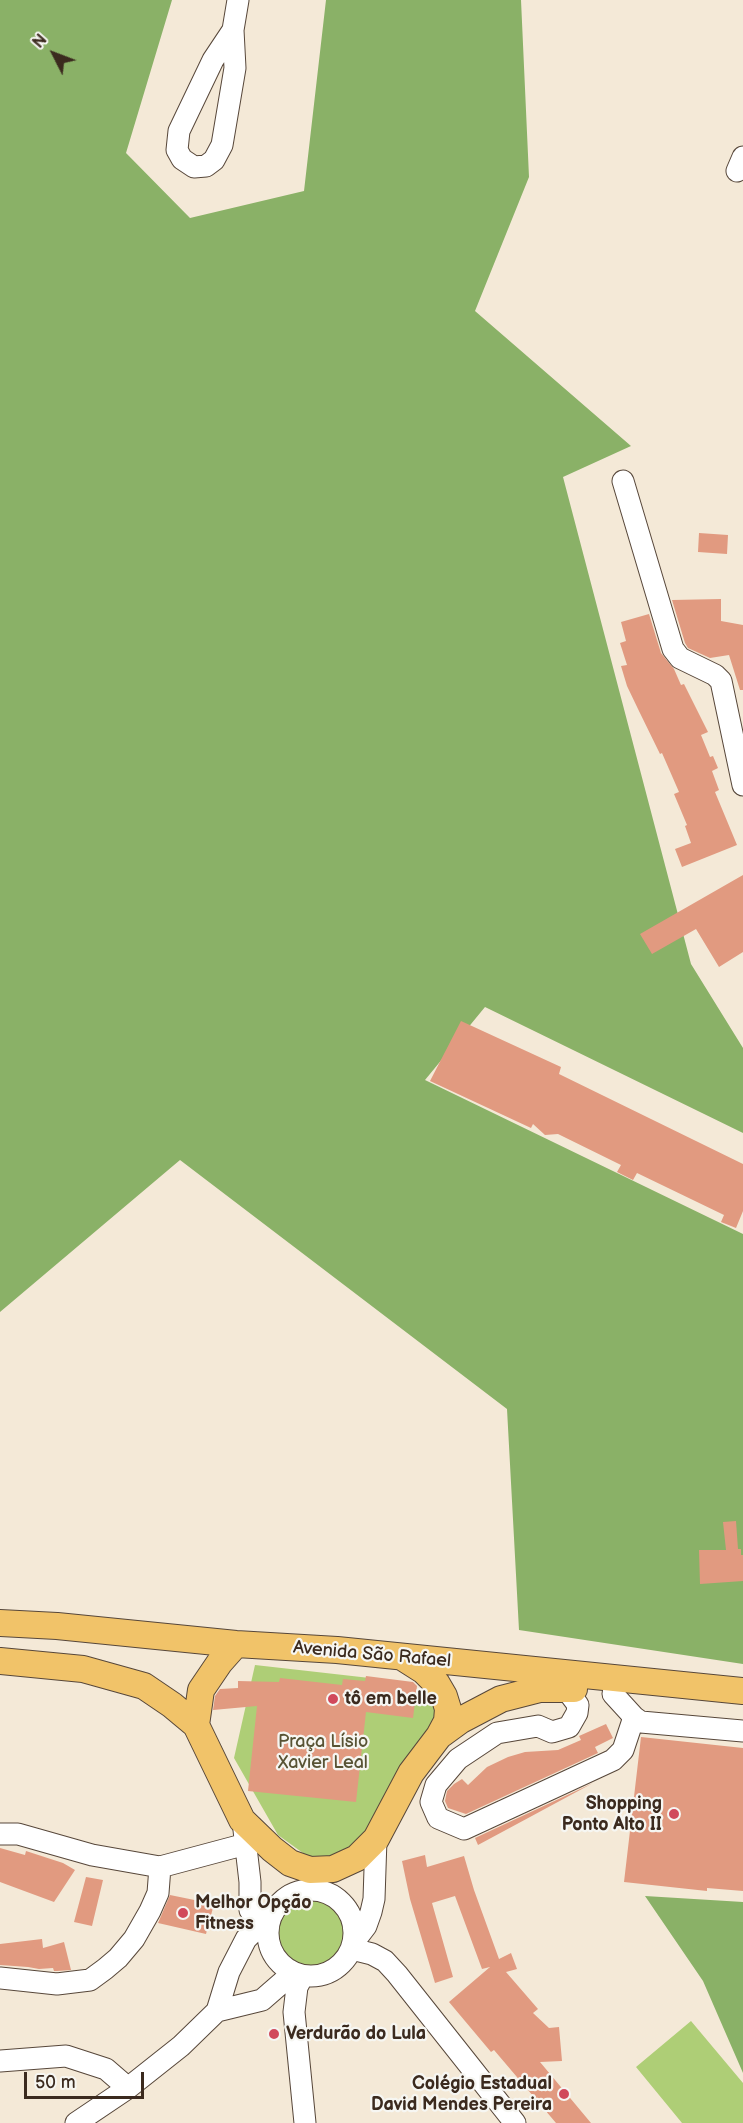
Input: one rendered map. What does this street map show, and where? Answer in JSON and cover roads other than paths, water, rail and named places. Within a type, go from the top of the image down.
[{"type":"main road","name":"Avenida São Rafael","points":[[0,1623],[57,1626],[236,1644],[337,1650],[743,1690]]},
{"type":"main road","points":[[196,1725],[201,1690],[220,1662],[236,1644]]},
{"type":"main road","points":[[0,1661],[83,1669],[144,1686],[196,1725],[244,1832],[290,1863],[310,1870],[333,1869],[357,1858],[376,1839],[411,1773],[439,1736],[447,1721],[448,1709],[437,1684],[424,1671],[402,1657]]},
{"type":"main road","points":[[439,1736],[461,1720],[501,1699],[540,1689],[566,1689],[743,1708]]},
{"type":"street","points":[[233,30],[213,60],[179,131],[177,150],[182,159],[194,167],[206,166],[214,160],[222,145],[235,68],[233,30],[238,0]]},
{"type":"street","points":[[623,481],[673,649],[680,658],[715,675],[720,681],[743,785]]},
{"type":"street","points":[[566,1689],[578,1705],[577,1713],[569,1726],[552,1732],[538,1726],[497,1733],[458,1759],[436,1785],[430,1802],[438,1818],[464,1829],[613,1760],[623,1750],[634,1717]]},
{"type":"street","points":[[613,1694],[641,1722],[743,1731]]},
{"type":"street","points":[[0,1833],[18,1834],[92,1856],[160,1867],[244,1832],[250,1910],[269,1923]]},
{"type":"street","points":[[352,1946],[354,1930],[347,1908],[334,1896],[317,1890],[305,1890],[283,1899],[275,1908],[269,1923],[268,1941],[273,1954],[281,1965],[298,1974],[327,1973],[346,1959],[366,1926],[371,1912],[374,1899],[376,1839]]},
{"type":"street","points":[[0,1978],[57,1984],[90,1980],[118,1958],[134,1939],[158,1893],[160,1867]]},
{"type":"street","points":[[76,2123],[128,2088],[181,2046],[217,2011],[229,1972],[246,1939],[257,1928],[269,1923]]},
{"type":"street","points":[[352,1946],[385,1961],[397,1974],[515,2123]]},
{"type":"street","points":[[217,2011],[262,2000],[298,1974]]},
{"type":"street","points":[[298,1974],[294,2012],[306,2123]]},
{"type":"street","points":[[0,2061],[66,2056],[106,2069],[128,2088]]},
{"type":"place","name":"tô em belle","points":[[333,1699]]},
{"type":"place","name":"Shopping Ponto Alto II","points":[[674,1814]]},
{"type":"place","name":"Melhor Opção Fitness","points":[[183,1913]]},
{"type":"place","name":"Verdurão do Lula","points":[[274,2034]]},
{"type":"place","name":"Colégio Estadual David Mendes Pereira","points":[[564,2094]]},
{"type":"park label","name":"Praça Lísio Xavier Leal","points":[[323,1752]]}]
